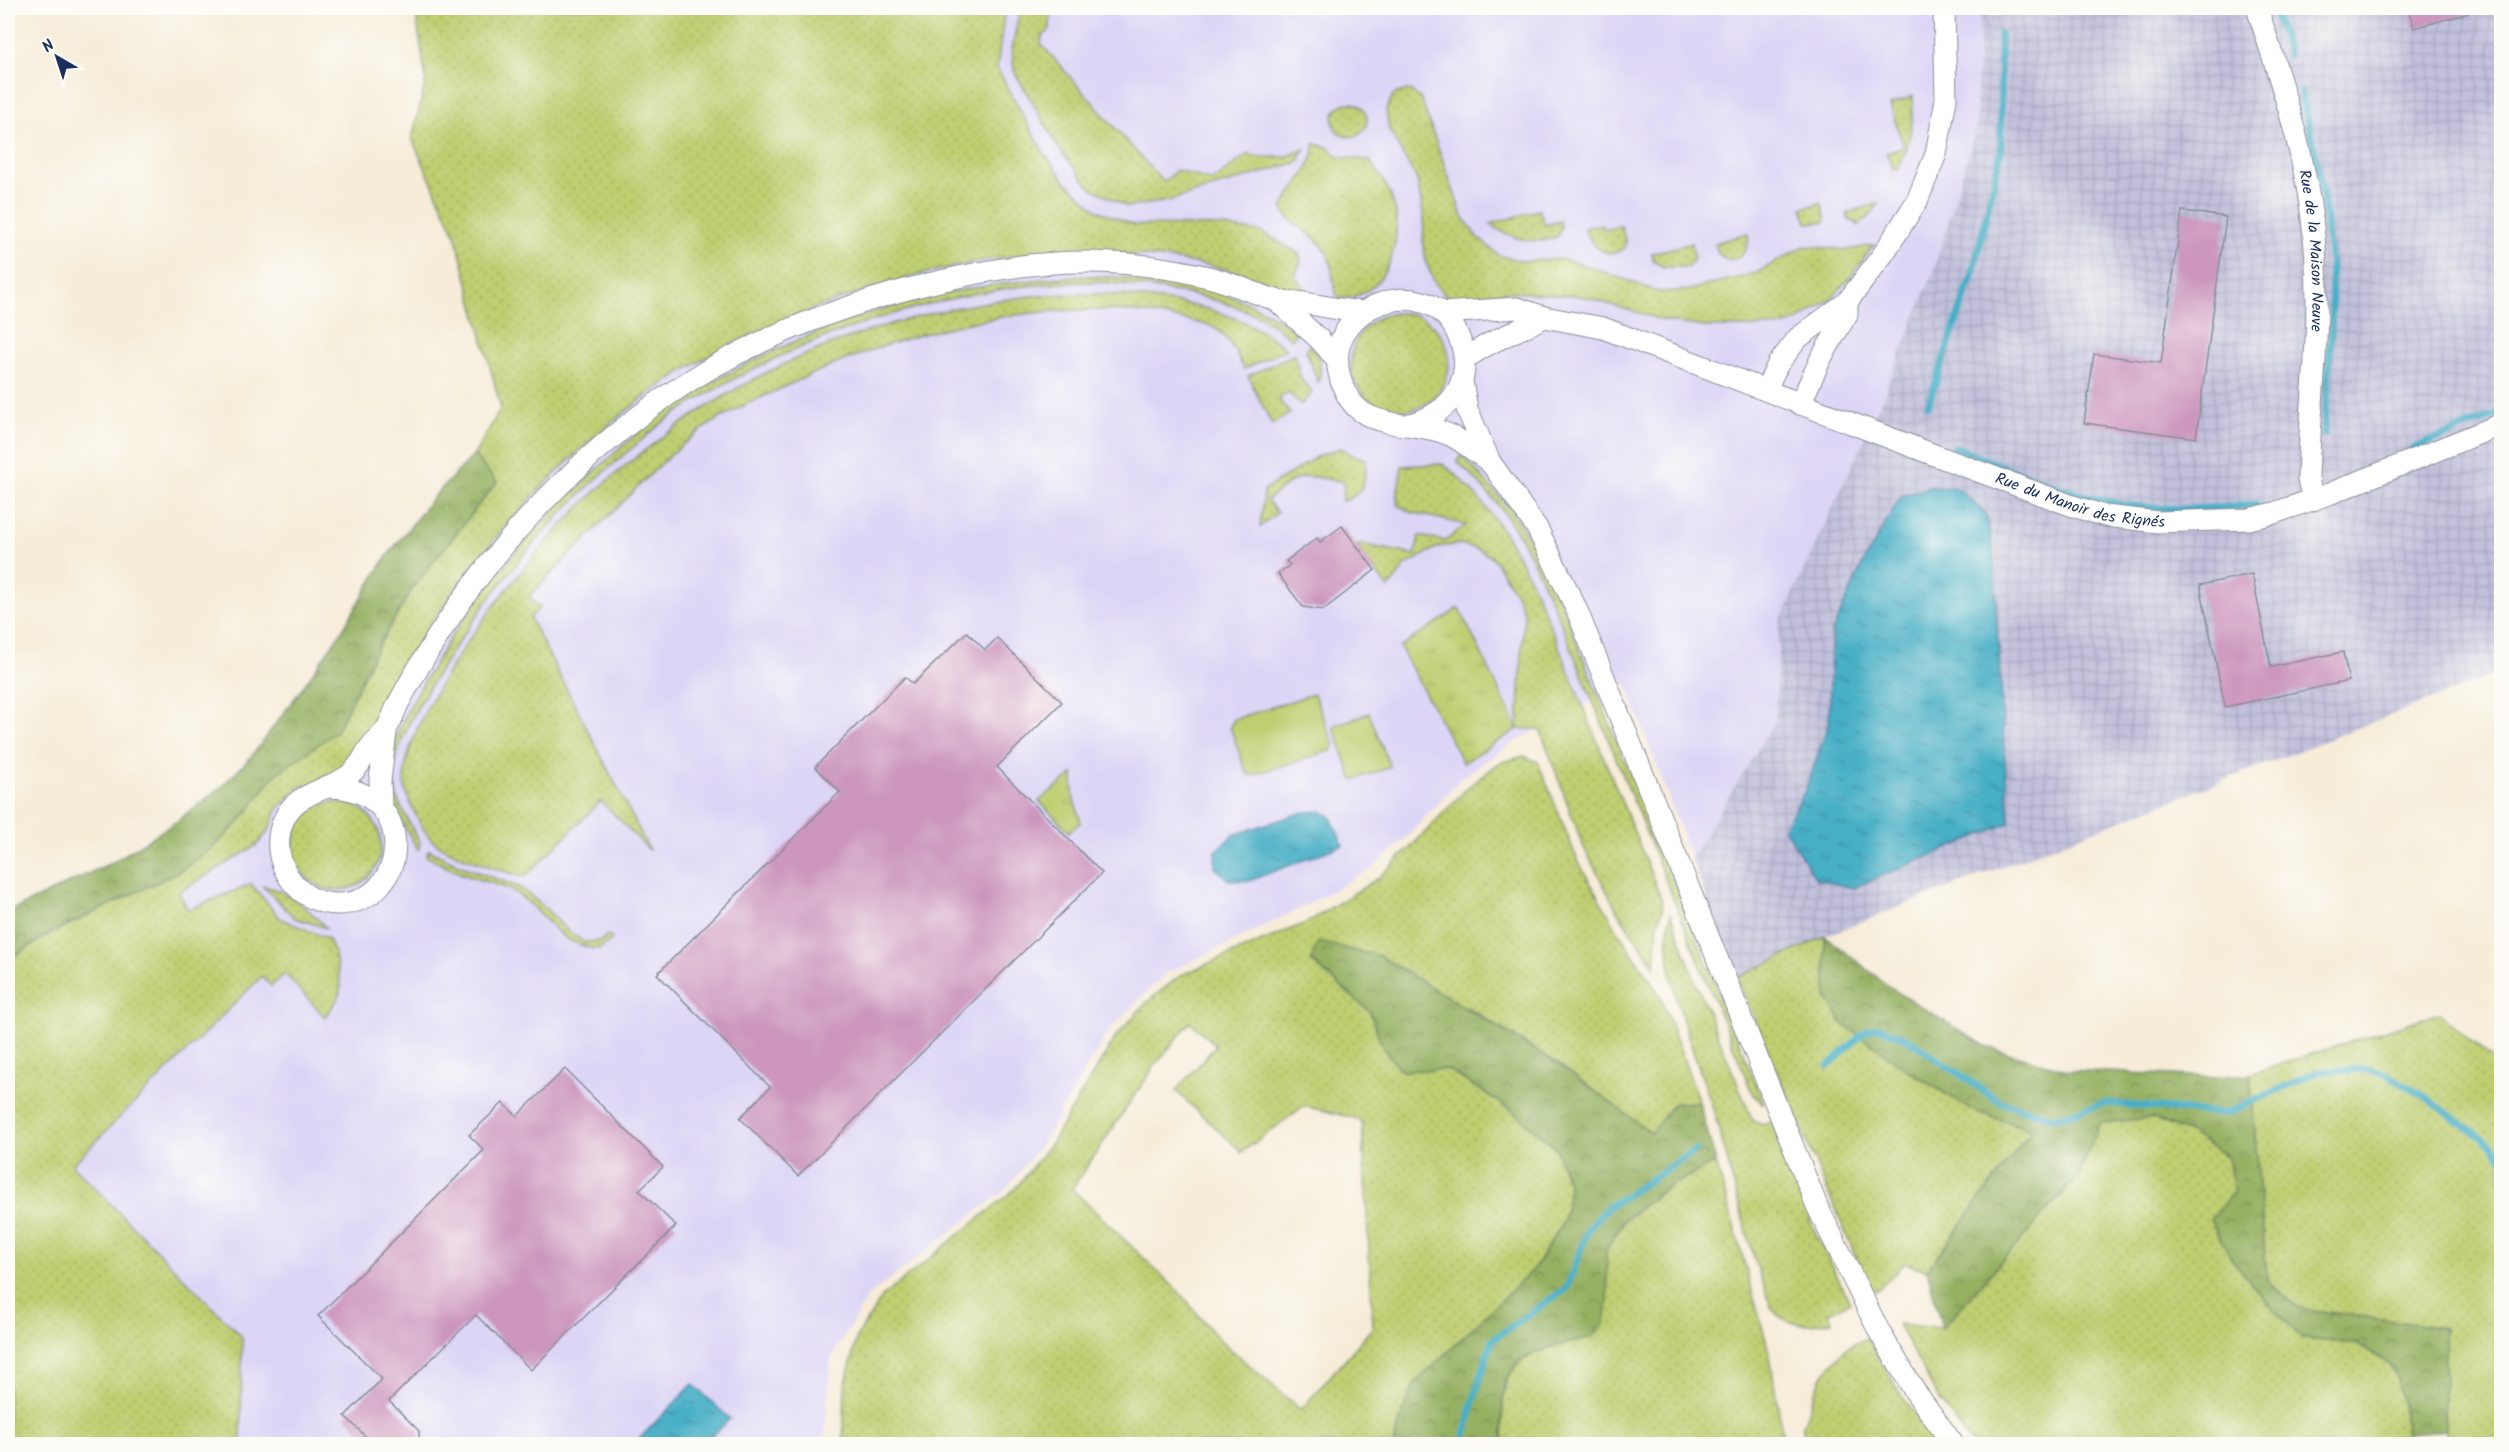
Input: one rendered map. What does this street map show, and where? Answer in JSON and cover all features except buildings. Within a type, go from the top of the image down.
[{"type":"street","points":[[1766,390],[1778,364],[1798,338],[1847,302],[1884,253],[1917,201],[1936,154],[1946,99],[1944,8]]},
{"type":"street","name":"Rue de la Maison Neuve","points":[[2257,8],[2288,102],[2305,164],[2310,207],[2316,264],[2316,325],[2308,479],[2313,500]]},
{"type":"street","points":[[381,806],[380,781],[386,732],[397,706],[444,626],[492,561],[548,498],[602,447],[645,413],[701,375],[738,354],[824,317],[872,300],[960,277],[1040,265],[1086,262],[1165,268],[1202,275],[1276,300],[1362,312]]},
{"type":"street","points":[[1462,381],[1454,397],[1442,410],[1427,420],[1410,424],[1388,424],[1367,416],[1349,397],[1339,373],[1338,361],[1342,339],[1350,325],[1362,312],[1377,303],[1397,298],[1417,300],[1442,313],[1454,326],[1465,359],[1462,381],[1467,409],[1490,462],[1515,494],[1537,528],[1576,608],[1817,1206],[1880,1333],[1914,1390],[1953,1444]]},
{"type":"street","points":[[1276,300],[1320,340],[1338,361]]},
{"type":"street","points":[[1800,404],[1829,343],[1847,314],[1847,302]]},
{"type":"street","name":"Rue du Manoir des Rignés","points":[[1442,313],[1517,308],[1544,317],[1603,328],[1666,350],[1937,456],[2105,516],[2158,522],[2248,519],[2313,500],[2502,424]]},
{"type":"street","points":[[1465,359],[1485,344],[1544,317]]},
{"type":"street","points":[[1410,424],[1452,436],[1490,462]]},
{"type":"street","points":[[325,787],[345,787],[368,795],[381,806],[390,820],[395,837],[395,851],[389,872],[378,887],[360,899],[338,904],[316,900],[296,888],[282,867],[279,856],[280,830],[291,808],[308,794],[354,771],[371,746],[386,732]]},
{"type":"shaded area","points":[[415,8],[1980,8],[1976,128],[1934,270],[1881,402],[1779,623],[1775,721],[1691,858],[1626,683],[1511,744],[1461,778],[1402,842],[1372,868],[1303,907],[1165,974],[1110,1029],[1044,1140],[1006,1189],[868,1296],[831,1359],[824,1444],[241,1444],[241,1337],[8,1161],[8,912],[115,861],[176,822],[220,788],[251,757],[340,634],[385,559],[435,495],[474,455],[501,408],[455,234],[412,139],[426,80]]},
{"type":"shaded area","points":[[1980,8],[2501,8],[2501,672],[1825,936],[1737,978],[1691,858],[1775,721],[1779,623],[1881,402],[1934,270],[1976,128]]},
{"type":"green space","points":[[415,8],[1005,8],[997,68],[1044,153],[1065,181],[1097,210],[1134,225],[1217,226],[1262,232],[1299,254],[1301,261],[1295,277],[1314,298],[1231,271],[1155,257],[1064,252],[1008,257],[951,267],[871,289],[775,324],[683,371],[610,424],[540,489],[477,560],[425,633],[357,757],[340,771],[319,782],[298,788],[277,810],[269,830],[257,845],[179,892],[188,910],[251,884],[281,919],[329,939],[341,985],[339,997],[325,1017],[285,974],[271,986],[262,976],[72,1165],[242,1337],[241,1444],[8,1444],[8,960],[49,934],[180,871],[215,846],[240,821],[275,775],[295,761],[345,714],[377,648],[414,586],[497,482],[474,455],[501,408],[455,234],[412,139],[426,80]]},
{"type":"green space","points":[[1020,8],[1051,8],[1050,30],[1042,37],[1041,44],[1163,182],[1177,170],[1212,181],[1250,153],[1254,157],[1286,157],[1305,149],[1298,162],[1168,201],[1127,207],[1090,187],[1060,150],[1014,71],[1012,50]]},
{"type":"green space","points":[[1409,90],[1421,99],[1462,215],[1476,236],[1500,256],[1525,261],[1562,259],[1659,292],[1688,290],[1756,273],[1805,246],[1847,250],[1874,245],[1831,299],[1796,322],[1776,327],[1704,327],[1665,321],[1582,296],[1506,292],[1482,295],[1462,302],[1449,299],[1436,285],[1426,263],[1423,242],[1424,218],[1417,180],[1389,130],[1386,110],[1394,94]]},
{"type":"green space","points":[[1913,96],[1912,124],[1908,143],[1898,169],[1893,170],[1887,153],[1904,147],[1890,105]]},
{"type":"green space","points":[[1350,103],[1362,108],[1367,120],[1362,132],[1350,137],[1338,132],[1333,120],[1338,108]]},
{"type":"green space","points":[[1314,144],[1328,147],[1339,157],[1369,160],[1386,185],[1396,214],[1396,238],[1384,273],[1367,291],[1354,297],[1338,299],[1330,261],[1325,250],[1315,238],[1291,220],[1282,208],[1311,160]]},
{"type":"green space","points":[[1821,203],[1825,222],[1807,223],[1802,208]]},
{"type":"green space","points":[[1879,203],[1871,215],[1859,225],[1848,218],[1847,213]]},
{"type":"green space","points":[[1539,210],[1545,225],[1560,221],[1561,228],[1558,236],[1531,241],[1514,237],[1490,224]]},
{"type":"green space","points":[[1601,224],[1604,230],[1621,226],[1626,242],[1625,248],[1612,253],[1600,250],[1595,245],[1584,228]]},
{"type":"green space","points":[[1748,233],[1746,250],[1735,259],[1723,257],[1718,252],[1715,243]]},
{"type":"green space","points":[[1692,243],[1694,259],[1688,267],[1664,267],[1654,262],[1652,253]]},
{"type":"green space","points":[[1091,276],[1158,281],[1202,289],[1245,302],[1266,312],[1297,332],[1292,339],[1271,323],[1255,315],[1229,304],[1187,294],[1110,283],[1040,285],[986,292],[930,304],[875,320],[769,361],[720,387],[659,425],[564,511],[502,582],[443,665],[408,726],[394,766],[394,790],[420,843],[418,850],[397,811],[391,795],[388,772],[399,729],[419,690],[481,595],[523,544],[569,496],[650,423],[698,390],[742,366],[813,333],[852,319],[890,307],[970,289],[1050,278]]},
{"type":"green space","points":[[1051,294],[1108,294],[1156,299],[1224,314],[1266,334],[1286,349],[1244,369],[1226,338],[1221,332],[1208,325],[1124,311],[1080,310],[993,318],[908,338],[867,352],[761,397],[724,416],[691,438],[662,463],[529,597],[540,608],[530,618],[650,851],[601,801],[526,876],[519,876],[459,855],[430,838],[413,810],[404,779],[411,746],[428,707],[482,621],[547,541],[604,484],[642,453],[701,411],[764,374],[795,359],[861,334],[894,323],[963,306]]},
{"type":"green space","points":[[1400,313],[1419,317],[1435,327],[1445,343],[1449,362],[1445,381],[1435,397],[1419,407],[1400,411],[1381,407],[1365,397],[1355,381],[1351,362],[1355,343],[1365,327],[1381,317]]},
{"type":"green space","points":[[1310,344],[1320,362],[1318,383],[1306,350]]},
{"type":"green space","points":[[1294,354],[1301,379],[1312,393],[1301,405],[1288,392],[1279,400],[1290,413],[1272,425],[1248,376]]},
{"type":"green space","points":[[1341,448],[1352,455],[1366,459],[1364,480],[1355,496],[1342,501],[1344,482],[1310,477],[1295,480],[1267,500],[1277,513],[1260,527],[1264,490],[1318,456]]},
{"type":"green space","points":[[474,455],[497,482],[414,586],[377,648],[336,732],[275,775],[240,821],[215,846],[180,871],[49,934],[8,960],[8,912],[115,861],[176,822],[220,788],[251,757],[340,634],[385,559],[435,495]]},
{"type":"green space","points":[[1462,455],[1512,511],[1556,591],[1764,1104],[1753,1095],[1536,566],[1507,516],[1457,461]]},
{"type":"green space","points":[[1442,464],[1470,489],[1503,530],[1543,608],[1661,898],[1663,908],[1658,923],[1655,967],[1619,914],[1583,846],[1540,729],[1518,729],[1524,613],[1515,592],[1493,558],[1480,550],[1461,544],[1438,547],[1406,565],[1388,589],[1357,546],[1361,544],[1415,555],[1419,536],[1445,541],[1466,525],[1410,512],[1398,505],[1397,496],[1402,466]]},
{"type":"green space","points":[[1459,608],[1518,729],[1463,763],[1400,647]]},
{"type":"green space","points":[[1314,694],[1334,745],[1333,750],[1250,776],[1246,771],[1230,727],[1234,719]]},
{"type":"green space","points":[[1369,713],[1390,767],[1353,780],[1333,726]]},
{"type":"green space","points":[[1524,756],[1538,762],[1577,859],[1619,933],[1661,997],[1699,1102],[1673,1104],[1652,1134],[1557,1063],[1467,1007],[1311,961],[1370,1012],[1383,1048],[1401,1071],[1447,1069],[1512,1110],[1556,1149],[1569,1186],[1564,1221],[1534,1269],[1459,1342],[1401,1416],[1394,1444],[843,1444],[845,1387],[857,1336],[883,1296],[1014,1190],[1052,1142],[1117,1035],[1147,1002],[1181,975],[1308,922],[1377,879],[1467,788],[1499,763]],"holes":[[[1190,1022],[1216,1045],[1176,1091],[1242,1152],[1304,1106],[1362,1122],[1373,1327],[1301,1410],[1219,1339],[1178,1291],[1072,1189],[1153,1068]]]},
{"type":"green space","points":[[1073,774],[1073,796],[1081,822],[1069,832],[1039,801]]},
{"type":"green space","points":[[337,802],[354,806],[368,815],[377,829],[381,846],[377,863],[368,877],[354,886],[337,890],[320,886],[306,877],[297,863],[293,846],[297,829],[306,815],[320,806]]},
{"type":"green space","points":[[429,850],[459,865],[521,888],[568,931],[584,942],[600,941],[608,935],[612,939],[599,949],[575,943],[557,931],[518,894],[449,868],[426,856]]},
{"type":"green space","points":[[263,886],[298,901],[326,928],[295,918]]},
{"type":"green space","points":[[1671,914],[1696,983],[1753,1121],[1760,1124],[1772,1122],[1817,1237],[1850,1302],[1828,1313],[1832,1321],[1793,1323],[1772,1309],[1755,1260],[1714,1112],[1673,986],[1668,935]]},
{"type":"green space","points":[[1825,936],[1826,996],[1842,1023],[1907,1070],[1972,1110],[2032,1130],[1927,1270],[1905,1263],[1879,1289],[1871,1293],[1737,978]]},
{"type":"green space","points":[[1825,936],[1892,989],[1987,1047],[2068,1070],[2211,1077],[2250,1074],[2267,1280],[2298,1308],[2445,1328],[2445,1430],[2407,1433],[2398,1381],[2391,1366],[2357,1344],[2303,1339],[2268,1303],[2233,1261],[2210,1220],[2234,1191],[2228,1157],[2192,1134],[2153,1118],[2100,1123],[2079,1175],[1942,1328],[1927,1270],[2032,1130],[1972,1110],[1907,1070],[1842,1023],[1826,996]]},
{"type":"green space","points":[[1318,942],[1380,956],[1557,1063],[1652,1133],[1673,1104],[1699,1102],[1716,1162],[1668,1187],[1624,1220],[1606,1250],[1608,1300],[1605,1323],[1592,1337],[1550,1347],[1518,1361],[1504,1384],[1502,1420],[1504,1444],[1394,1444],[1401,1416],[1414,1384],[1534,1269],[1564,1221],[1569,1186],[1556,1149],[1512,1110],[1447,1069],[1402,1071],[1383,1048],[1370,1012],[1311,960]]},
{"type":"green space","points":[[2439,1013],[2501,1066],[2501,1444],[2445,1444],[2445,1328],[2298,1308],[2267,1280],[2250,1074]]},
{"type":"green space","points":[[2152,1118],[2192,1134],[2229,1157],[2234,1191],[2233,1261],[2268,1303],[2303,1339],[2357,1344],[2391,1366],[2398,1381],[2409,1444],[1972,1444],[1939,1399],[1898,1324],[1942,1328],[2079,1175],[2100,1122]]},
{"type":"green space","points":[[1716,1162],[1769,1351],[1784,1444],[1504,1444],[1502,1416],[1508,1378],[1516,1366],[1528,1357],[1544,1350],[1591,1337],[1608,1300],[1606,1250],[1625,1220],[1668,1187]]},
{"type":"green space","points":[[1867,1338],[1902,1396],[1936,1444],[1804,1444],[1803,1425],[1822,1376],[1846,1348]]},
{"type":"water","points":[[1931,487],[1959,489],[1986,514],[1993,550],[2009,823],[1853,888],[1816,879],[1784,828],[1806,789],[1829,722],[1832,632],[1864,561],[1901,496]]},
{"type":"water","points":[[1322,811],[1331,817],[1343,845],[1249,881],[1228,880],[1215,867],[1216,851],[1233,835],[1303,812]]},
{"type":"water","points":[[693,1384],[730,1419],[704,1444],[639,1444],[636,1442]]},
{"type":"waterway","points":[[2273,8],[2289,55]]},
{"type":"waterway","points":[[1928,405],[1973,273],[2001,151],[2000,34]]},
{"type":"waterway","points":[[2301,92],[2320,180],[2331,269],[2331,331],[2324,434]]},
{"type":"waterway","points":[[2412,449],[2502,412]]},
{"type":"waterway","points":[[1955,447],[2042,482],[2110,502],[2148,508],[2179,509],[2256,504]]},
{"type":"waterway","points":[[1828,1066],[1865,1032],[1877,1027],[1908,1039],[2000,1102],[2055,1118],[2105,1103],[2225,1114],[2317,1072],[2365,1069],[2384,1073],[2424,1096],[2493,1146],[2502,1158]]},
{"type":"waterway","points":[[1463,1444],[1492,1340],[1567,1288],[1588,1229],[1607,1208],[1696,1150]]}]
